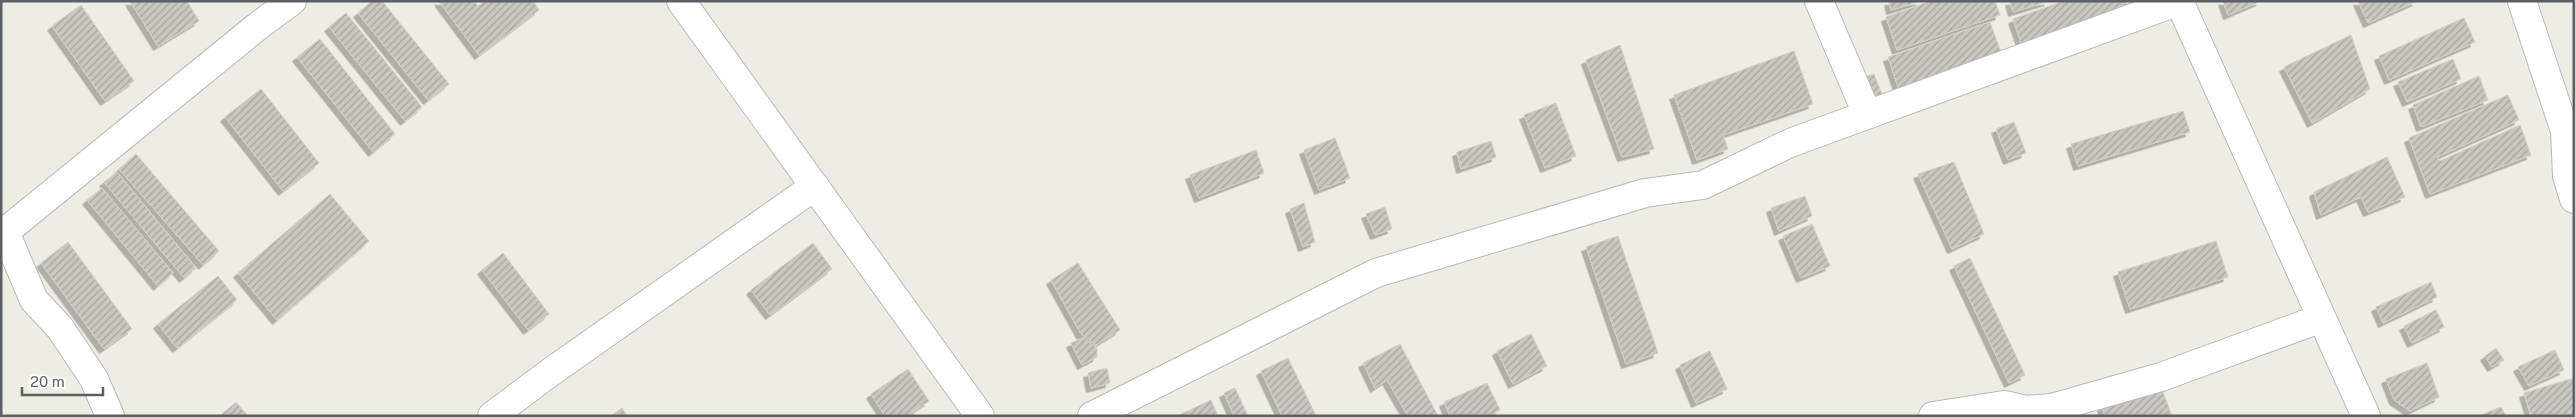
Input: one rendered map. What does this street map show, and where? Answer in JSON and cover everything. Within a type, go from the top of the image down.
[{"type":"street","points":[[110,416],[94,379],[60,328],[34,300],[3,233],[258,26],[292,1]]},
{"type":"street","points":[[681,1],[980,416]]},
{"type":"street","points":[[1819,1],[1867,114]]},
{"type":"street","points":[[1092,416],[1376,273],[1645,193],[1703,185],[1790,143],[2179,1],[2366,416]]},
{"type":"street","points":[[2522,1],[2565,131],[2566,176],[2574,199]]},
{"type":"street","points":[[492,416],[548,374],[815,186]]},
{"type":"street","points":[[1933,416],[2004,405],[2026,410],[2052,408],[2161,377],[2322,318]]},
{"type":"building","points":[[130,1],[187,1],[199,21],[158,46]]},
{"type":"building","points":[[372,1],[382,1],[449,84],[428,100],[358,13]]},
{"type":"building","points":[[439,1],[474,1],[478,6],[485,1],[533,1],[539,10],[479,55]]},
{"type":"building","points":[[1889,1],[1921,1],[1891,10]]},
{"type":"building","points":[[1931,1],[1995,1],[2000,15],[1897,50],[1886,17]]},
{"type":"building","points":[[2010,1],[2049,1],[2013,12]]},
{"type":"building","points":[[2064,1],[2125,1],[2127,6],[2022,45],[2013,19]]},
{"type":"building","points":[[2223,1],[2261,1],[2228,15]]},
{"type":"building","points":[[2358,1],[2417,1],[2368,23]]},
{"type":"building","points":[[81,5],[134,81],[105,101],[52,26]]},
{"type":"building","points":[[346,13],[422,107],[405,121],[329,27]]},
{"type":"building","points":[[2464,18],[2475,42],[2389,80],[2379,56]]},
{"type":"building","points":[[1990,22],[2002,55],[1899,90],[1888,57]]},
{"type":"building","points":[[2351,35],[2370,89],[2312,123],[2284,67]]},
{"type":"building","points":[[320,39],[395,134],[373,152],[297,57]]},
{"type":"building","points":[[1620,45],[1654,149],[1622,157],[1586,60]]},
{"type":"building","points":[[1794,51],[1813,104],[1723,135],[1728,149],[1697,160],[1674,95]]},
{"type":"building","points":[[2453,59],[2461,79],[2407,102],[2398,82]]},
{"type":"building","points":[[1874,74],[1883,97],[1869,102],[1861,78]]},
{"type":"building","points":[[2479,76],[2488,100],[2421,127],[2413,105]]},
{"type":"building","points":[[261,89],[319,163],[283,191],[225,117]]},
{"type":"building","points":[[2508,95],[2519,120],[2437,157],[2440,161],[2520,125],[2531,155],[2430,194],[2409,138]]},
{"type":"building","points":[[1556,103],[1576,156],[1545,168],[1524,115]]},
{"type":"building","points":[[2183,111],[2190,132],[2078,166],[2071,144]]},
{"type":"building","points":[[2014,122],[2026,153],[2008,160],[1996,129]]},
{"type":"building","points":[[1335,138],[1350,178],[1319,190],[1304,150]]},
{"type":"building","points":[[1491,141],[1496,157],[1461,169],[1457,152]]},
{"type":"building","points":[[1256,150],[1264,173],[1199,198],[1190,175]]},
{"type":"building","points":[[136,154],[219,251],[203,265],[119,169]]},
{"type":"building","points":[[2387,157],[2405,197],[2368,212],[2361,197],[2321,215],[2314,192]]},
{"type":"building","points":[[1954,162],[1984,234],[1952,249],[1918,174]]},
{"type":"building","points":[[117,172],[196,268],[184,278],[104,182]]},
{"type":"building","points":[[102,188],[173,273],[158,286],[87,200]]},
{"type":"building","points":[[330,194],[369,241],[277,320],[238,273]]},
{"type":"building","points":[[1805,196],[1812,216],[1779,231],[1771,208]]},
{"type":"building","points":[[1304,203],[1315,242],[1303,247],[1290,209]]},
{"type":"building","points":[[1385,207],[1392,229],[1375,235],[1366,214]]},
{"type":"building","points":[[1812,224],[1830,266],[1801,278],[1783,236]]},
{"type":"building","points":[[1618,236],[1658,353],[1626,364],[1586,247]]},
{"type":"building","points":[[2216,241],[2228,277],[2130,309],[2118,272]]},
{"type":"building","points":[[68,242],[132,329],[104,349],[41,263]]},
{"type":"building","points":[[813,243],[832,269],[770,315],[751,290]]},
{"type":"building","points":[[503,253],[549,314],[528,330],[482,270]]},
{"type":"building","points":[[1970,258],[2025,375],[2009,383],[1954,266]]},
{"type":"building","points":[[1078,263],[1120,330],[1096,345],[1081,334],[1051,280]]},
{"type":"building","points":[[218,276],[237,300],[177,348],[158,324]]},
{"type":"building","points":[[2431,282],[2437,297],[2383,323],[2376,307]]},
{"type":"building","points":[[2436,310],[2444,327],[2412,343],[2404,326]]},
{"type":"building","points":[[1531,334],[1547,366],[1513,384],[1497,351]]},
{"type":"building","points":[[1083,338],[1097,348],[1097,357],[1082,365],[1071,343]]},
{"type":"building","points":[[1400,344],[1438,416],[1408,416],[1387,380],[1375,388],[1363,363]]},
{"type":"building","points":[[2496,348],[2504,360],[2492,367],[2485,356]]},
{"type":"building","points":[[2555,350],[2564,370],[2529,386],[2518,367]]},
{"type":"building","points":[[1710,351],[1727,389],[1696,403],[1680,365]]},
{"type":"building","points":[[1288,358],[1316,416],[1282,416],[1261,371]]},
{"type":"building","points":[[2427,363],[2439,397],[2410,411],[2394,400],[2386,379]]},
{"type":"building","points":[[1107,368],[1110,383],[1091,388],[1088,373]]},
{"type":"building","points":[[908,369],[929,401],[907,416],[885,416],[871,394]]},
{"type":"building","points":[[2574,378],[2574,416],[2531,416],[2524,393]]},
{"type":"building","points":[[1487,383],[1500,410],[1489,416],[1450,416],[1444,402]]},
{"type":"building","points":[[2160,384],[2172,416],[2105,416],[2102,407]]},
{"type":"building","points":[[1235,388],[1248,416],[1234,416],[1224,393]]},
{"type":"building","points":[[1211,400],[1218,416],[1179,416],[1179,415]]},
{"type":"building","points":[[236,402],[248,416],[220,416]]},
{"type":"building","points":[[2501,407],[2506,416],[2478,416]]},
{"type":"building","points":[[622,408],[627,416],[611,416]]}]
